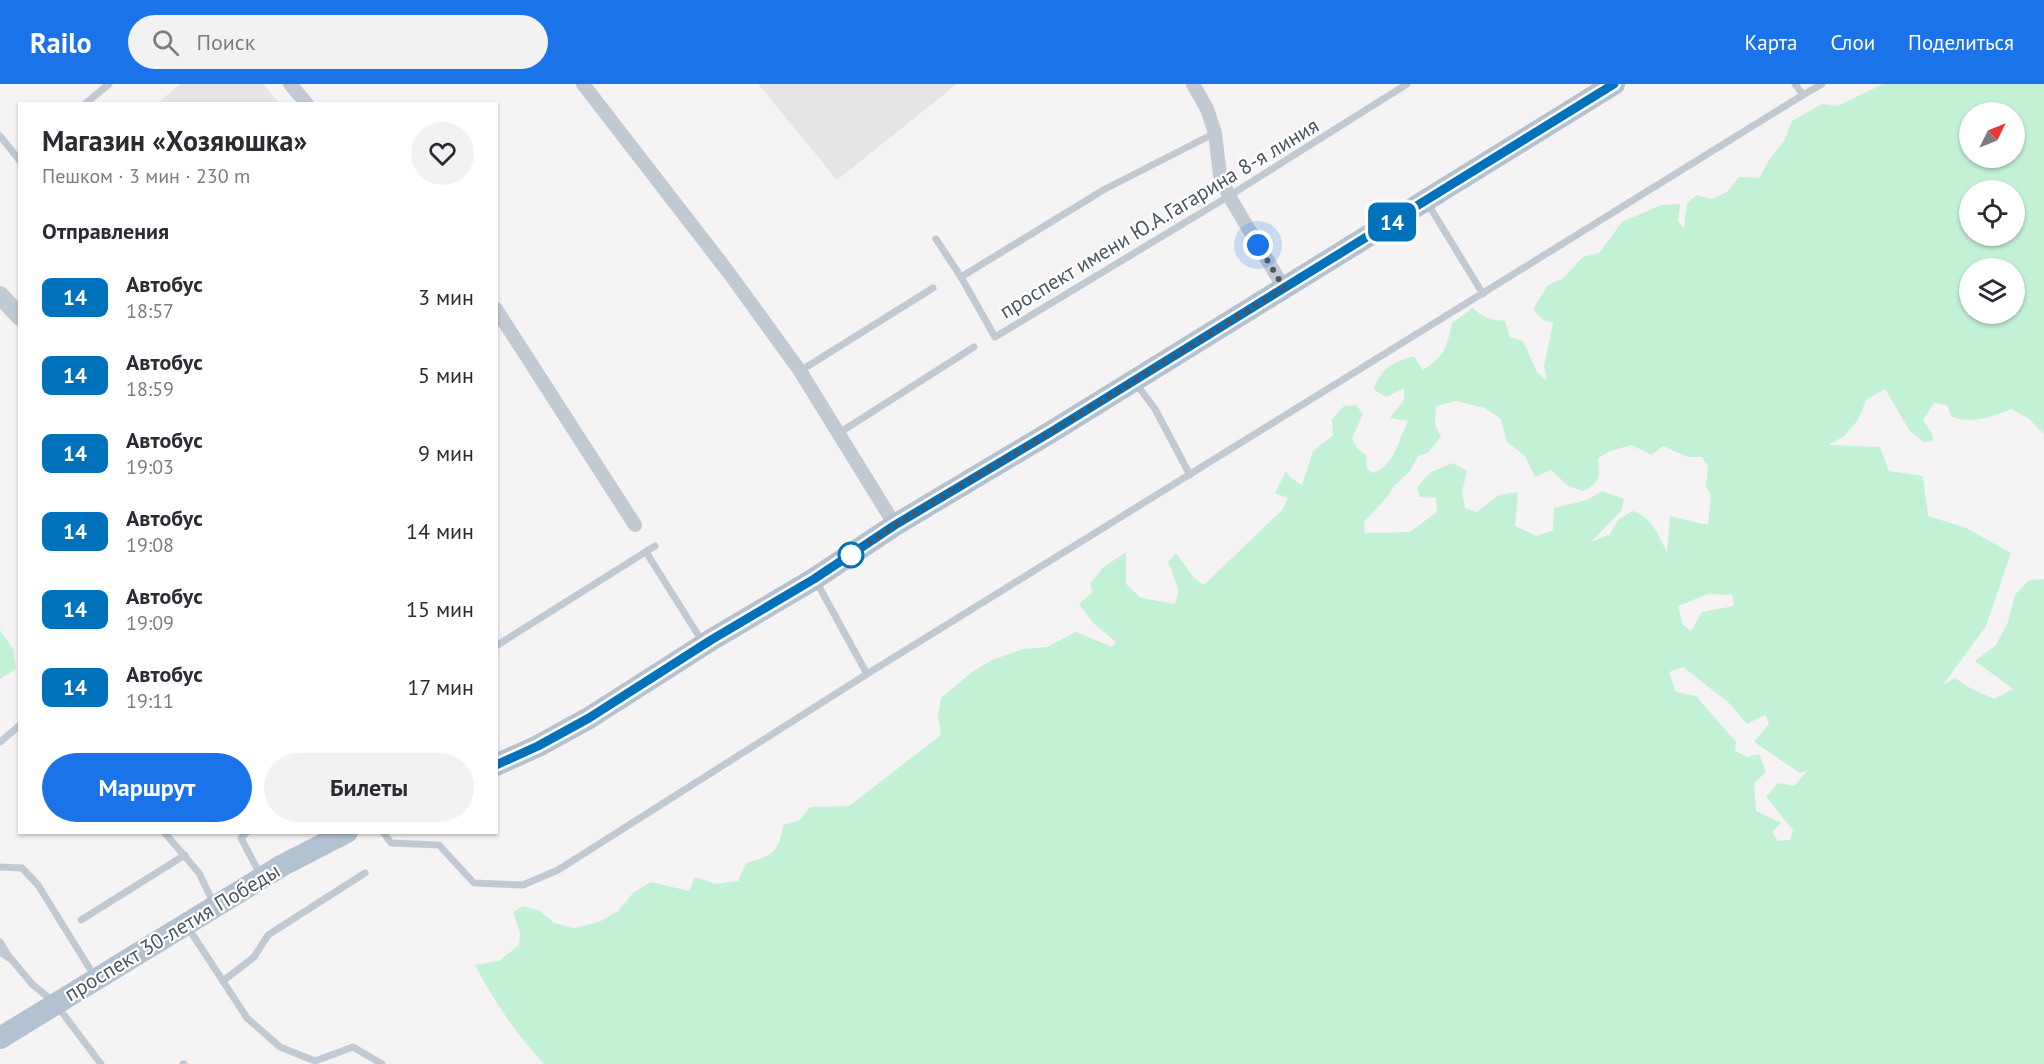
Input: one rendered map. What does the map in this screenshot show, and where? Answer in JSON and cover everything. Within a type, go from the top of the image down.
[{"type":"main road","points":[[498,764],[538,746],[589,718],[704,644],[814,579],[895,525],[1134,381],[1614,84]]},
{"type":"main road","name":"проспект 30-летия Победы","points":[[0,1038],[262,878],[343,834]]},
{"type":"street","points":[[290,84],[305,102]]},
{"type":"street","points":[[583,84],[729,273],[800,371],[895,525]]},
{"type":"street","points":[[1193,84],[1207,109],[1215,133],[1220,175],[1229,196],[1284,288]]},
{"type":"street","points":[[0,295],[18,315]]},
{"type":"street","points":[[498,312],[635,525]]},
{"type":"lane","points":[[87,102],[109,84]]},
{"type":"lane","name":"проспект имени Ю.А.Гагарина 8-я линия","points":[[936,239],[961,276],[995,337],[1229,196],[1407,84]]},
{"type":"lane","points":[[1796,84],[1803,96]]},
{"type":"lane","points":[[384,834],[391,843],[439,845],[474,883],[523,885],[558,870],[867,674],[1822,84]]},
{"type":"lane","points":[[961,276],[1105,189],[1215,133]]},
{"type":"lane","points":[[0,136],[17,159]]},
{"type":"lane","points":[[1426,201],[1484,294]]},
{"type":"lane","points":[[800,371],[933,288]]},
{"type":"lane","points":[[839,433],[974,347]]},
{"type":"lane","points":[[1134,381],[1155,409],[1190,475]]},
{"type":"lane","points":[[498,645],[655,546]]},
{"type":"lane","points":[[646,552],[704,644]]},
{"type":"lane","points":[[814,579],[867,674]]},
{"type":"lane","points":[[0,742],[18,727]]},
{"type":"lane","points":[[166,834],[200,873],[215,906]]},
{"type":"lane","points":[[245,834],[241,838],[262,878]]},
{"type":"lane","points":[[81,920],[185,855]]},
{"type":"lane","points":[[0,867],[22,868],[38,885],[96,978]]},
{"type":"lane","points":[[223,981],[255,957],[268,935],[365,873]]},
{"type":"lane","points":[[186,924],[247,1018],[280,1047],[315,1061],[353,1047],[382,1064]]},
{"type":"lane","points":[[0,942],[32,984],[55,1003],[101,1064]]},
{"type":"lane","points":[[0,952],[12,960]]},
{"type":"shaded area","points":[[181,84],[263,84],[278,102],[158,102]]},
{"type":"shaded area","points":[[758,84],[957,84],[837,180]]},
{"type":"green space","points":[[1883,84],[2044,84],[2044,434],[2028,418],[2011,409],[1989,417],[1967,420],[1952,417],[1947,405],[1934,403],[1923,420],[1934,441],[1923,442],[1909,430],[1885,389],[1866,400],[1858,420],[1843,437],[1828,445],[1880,447],[1889,471],[1923,476],[1928,516],[1966,528],[2011,553],[1986,626],[1943,685],[1955,678],[1994,699],[2013,689],[1975,661],[1996,645],[2008,622],[2015,595],[2029,580],[2044,579],[2044,1064],[544,1064],[506,1017],[475,965],[499,961],[519,945],[520,933],[513,912],[523,906],[540,911],[554,923],[574,928],[599,922],[618,911],[634,892],[651,882],[689,891],[695,877],[715,884],[738,881],[746,863],[773,852],[779,842],[783,825],[800,820],[810,807],[849,806],[941,735],[938,716],[941,698],[972,672],[992,660],[1024,649],[1047,647],[1076,632],[1112,647],[1116,642],[1093,623],[1079,604],[1092,593],[1090,583],[1104,567],[1126,552],[1126,584],[1141,598],[1175,604],[1179,591],[1168,562],[1176,553],[1194,578],[1204,585],[1282,510],[1288,498],[1275,493],[1286,471],[1291,478],[1302,485],[1313,451],[1333,435],[1332,419],[1344,406],[1356,405],[1363,414],[1352,438],[1358,449],[1366,455],[1367,469],[1373,473],[1380,469],[1395,452],[1408,421],[1390,418],[1404,400],[1404,388],[1386,397],[1373,389],[1377,381],[1389,366],[1399,361],[1414,356],[1423,370],[1436,361],[1444,351],[1452,323],[1473,308],[1488,318],[1505,321],[1510,337],[1523,341],[1537,372],[1547,381],[1544,366],[1553,323],[1543,320],[1533,309],[1548,285],[1562,279],[1583,257],[1599,253],[1622,222],[1661,205],[1680,204],[1678,221],[1684,229],[1687,203],[1697,195],[1712,199],[1727,192],[1739,177],[1759,178],[1771,157],[1784,141],[1792,121],[1822,104],[1838,106]],"holes":[[[1457,401],[1485,408],[1501,419],[1507,442],[1525,456],[1535,477],[1551,470],[1568,486],[1583,491],[1593,485],[1598,478],[1598,458],[1610,451],[1632,445],[1651,455],[1663,446],[1688,457],[1702,457],[1708,466],[1706,487],[1711,495],[1708,525],[1670,516],[1667,553],[1650,522],[1633,511],[1619,519],[1609,535],[1591,542],[1621,511],[1624,499],[1602,491],[1587,500],[1554,508],[1553,530],[1537,536],[1515,526],[1518,492],[1499,495],[1477,512],[1465,508],[1462,492],[1467,471],[1453,463],[1431,472],[1417,487],[1420,497],[1436,498],[1437,512],[1410,532],[1365,533],[1364,522],[1410,471],[1418,456],[1428,453],[1441,437],[1435,425],[1436,406]],[[1708,594],[1732,595],[1734,606],[1702,612],[1691,631],[1683,625],[1678,606]],[[1683,667],[1729,703],[1747,724],[1765,715],[1769,724],[1754,742],[1800,773],[1808,770],[1794,786],[1778,783],[1766,797],[1793,830],[1790,840],[1778,841],[1772,832],[1781,823],[1756,811],[1754,783],[1766,772],[1759,754],[1747,757],[1735,751],[1736,742],[1696,696],[1676,692],[1669,672]]]},
{"type":"green space","points":[[0,630],[13,649],[16,669],[0,679]]},
{"type":"bus line","name":"14","points":[[498,764],[538,746],[589,718],[711,640],[814,579],[895,525],[1051,432],[1614,84]]},
{"type":"route","points":[[851,555],[847,558],[895,525],[1284,288],[1258,245]]}]
